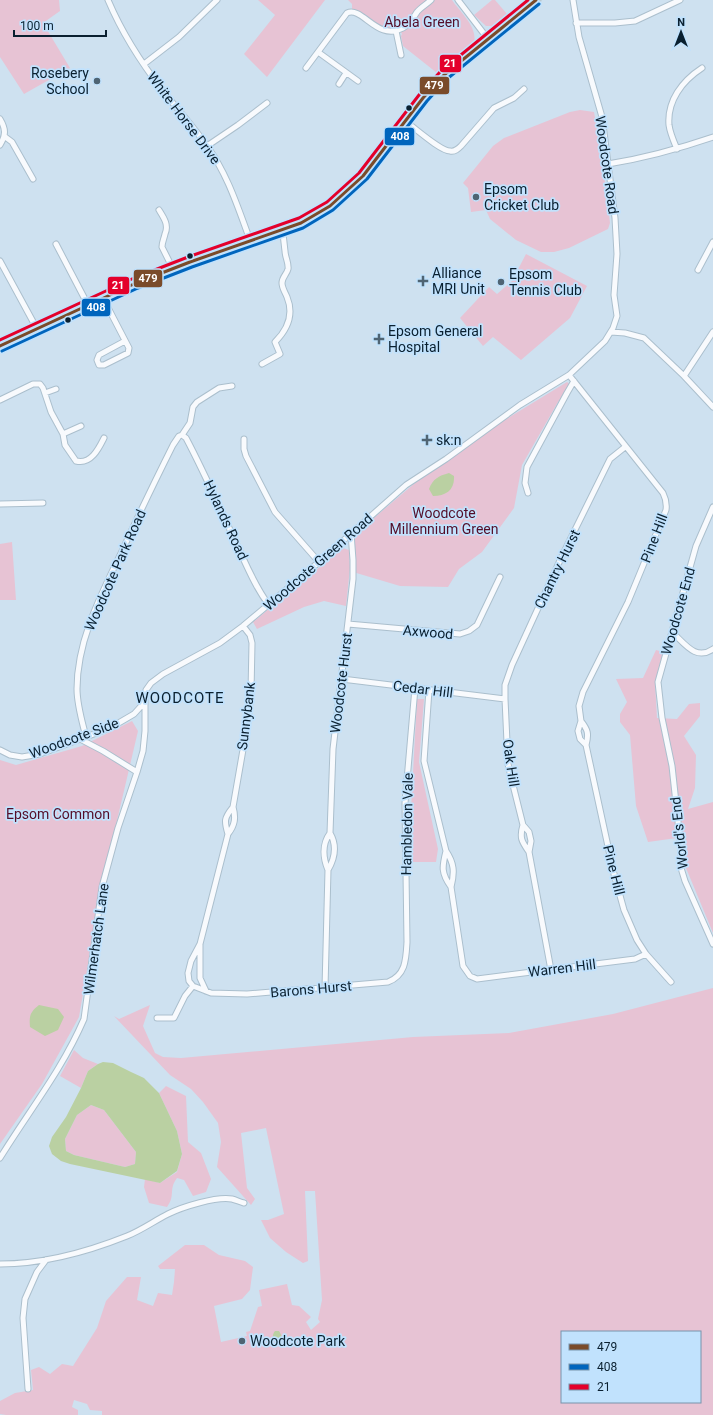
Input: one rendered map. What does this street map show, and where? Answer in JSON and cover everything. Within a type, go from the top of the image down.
[{"type":"highway","points":[[0,346],[103,298],[173,269],[250,240],[282,230],[313,217],[340,198],[363,176],[423,98],[444,75],[536,0]]},
{"type":"street","name":"White Horse Drive","points":[[108,0],[117,20],[144,64],[163,92],[207,146],[219,164],[232,189],[250,240]]},
{"type":"street","points":[[144,64],[179,37],[217,0]]},
{"type":"street","points":[[306,68],[344,15],[350,12],[360,15],[381,29],[391,31],[409,24],[417,12],[432,0]]},
{"type":"street","points":[[458,0],[488,39]]},
{"type":"street","name":"Woodcote Road","points":[[573,0],[576,23],[602,118],[615,218],[617,254],[614,286],[617,316],[611,332]]},
{"type":"street","points":[[576,23],[616,23],[635,21],[680,0]]},
{"type":"street","points":[[396,30],[401,55]]},
{"type":"street","points":[[318,52],[358,82]]},
{"type":"street","points":[[677,149],[669,126],[671,106],[678,90],[693,74],[702,68]]},
{"type":"street","points":[[339,84],[346,73]]},
{"type":"street","points":[[405,121],[444,150],[452,152],[462,146],[494,108],[514,98],[524,89]]},
{"type":"street","points":[[207,146],[267,103]]},
{"type":"street","points":[[0,119],[5,130],[0,145]]},
{"type":"street","points":[[4,136],[12,142],[33,179]]},
{"type":"street","points":[[608,164],[648,157],[713,137]]},
{"type":"street","points":[[159,210],[165,219],[167,228],[162,247],[173,269]]},
{"type":"street","points":[[262,364],[280,354],[275,342],[284,332],[290,317],[291,310],[289,301],[282,285],[282,280],[288,268],[285,241],[282,230]]},
{"type":"street","points":[[698,270],[713,242]]},
{"type":"street","points":[[56,244],[88,305]]},
{"type":"street","points":[[0,261],[37,329]]},
{"type":"street","points":[[103,298],[129,348],[128,353],[104,365],[99,365],[96,360],[99,355],[125,341]]},
{"type":"street","points":[[611,332],[644,338],[684,376],[713,407]]},
{"type":"street","name":"Woodcote Green Road","points":[[144,703],[146,690],[158,677],[220,643],[243,626],[320,562],[406,485],[446,459],[520,405],[569,375],[605,341],[611,332]]},
{"type":"street","points":[[684,376],[713,332]]},
{"type":"street","name":"Pine Hill","points":[[569,375],[666,498],[664,515],[628,602],[583,692],[579,706],[581,721],[578,731],[580,739],[586,745],[614,874],[624,910],[646,954],[671,982]]},
{"type":"street","points":[[528,493],[525,483],[527,467],[566,392],[574,381]]},
{"type":"street","points":[[0,400],[36,383],[42,386],[51,412],[63,434],[63,441],[73,459],[79,462],[90,459],[104,438]]},
{"type":"street","name":"Woodcote Park Road","points":[[86,737],[77,696],[77,688],[81,654],[90,620],[176,438],[182,436],[190,423],[192,410],[197,402],[219,388],[232,386]]},
{"type":"street","points":[[45,393],[56,389]]},
{"type":"street","points":[[63,434],[81,426]]},
{"type":"street","name":"Hylands Road","points":[[182,436],[186,438],[263,596],[270,605]]},
{"type":"street","points":[[244,439],[244,450],[246,456],[274,512],[320,562]]},
{"type":"street","name":"Chantry Hurst","points":[[505,699],[505,684],[512,665],[562,556],[610,459],[625,447]]},
{"type":"street","points":[[0,504],[43,503]]},
{"type":"street","name":"Woodcote End","points":[[662,718],[658,682],[673,633],[696,546],[713,507]]},
{"type":"street","name":"Woodcote Hurst","points":[[328,870],[333,861],[334,843],[330,833],[333,749],[353,580],[354,560],[351,533]]},
{"type":"street","name":"Axwood","points":[[348,624],[460,634],[477,626],[500,577]]},
{"type":"street","name":"Sunnybank","points":[[193,986],[189,981],[188,973],[191,961],[200,944],[228,834],[234,827],[236,817],[233,807],[248,721],[251,692],[252,643],[250,635],[243,626]]},
{"type":"street","points":[[673,633],[693,651],[703,654],[713,649]]},
{"type":"street","name":"Cedar Hill","points":[[342,679],[505,699]]},
{"type":"street","name":"Hambledon Vale","points":[[405,961],[408,927],[405,804],[414,688]]},
{"type":"street","points":[[428,690],[424,761],[446,851],[452,860],[454,876],[451,887]]},
{"type":"street","name":"Oak Hill","points":[[505,699],[508,764],[523,825],[529,832],[531,841],[529,852],[551,970]]},
{"type":"street","name":"Woodcote Side","points":[[0,750],[10,755],[30,757],[110,728],[134,714],[144,703]]},
{"type":"street","name":"Wilmerhatch Lane","points":[[0,1158],[56,1074],[84,1019],[102,887],[118,828],[143,751],[145,731],[144,703]]},
{"type":"street","name":"World's End","points":[[662,718],[672,766],[682,850],[682,868],[685,881],[713,944]]},
{"type":"street","name":"Pine Hill","points":[[581,721],[587,730],[589,737],[586,745]]},
{"type":"street","points":[[80,739],[137,772]]},
{"type":"street","name":"Sunnybank","points":[[228,834],[225,824],[226,815],[233,807]]},
{"type":"street","name":"Oak Hill","points":[[523,825],[520,834],[522,843],[529,852]]},
{"type":"street","name":"Woodcote Hurst","points":[[325,988],[328,870],[324,860],[326,838],[330,833]]},
{"type":"street","points":[[446,851],[442,865],[444,878],[451,887]]},
{"type":"street","name":"Warren Hill","points":[[451,887],[463,966],[470,976],[477,979],[635,959],[646,954]]},
{"type":"street","name":"Sunnybank","points":[[200,944],[200,978],[206,991]]},
{"type":"street","name":"Barons Hurst","points":[[206,991],[211,993],[247,994],[388,982],[395,980],[400,975],[405,961]]},
{"type":"street","points":[[157,1018],[174,1018],[185,996],[193,986],[206,991]]},
{"type":"street","points":[[0,1264],[46,1260],[90,1248],[127,1236],[147,1227],[167,1214],[189,1206],[215,1200],[232,1199],[244,1203]]},
{"type":"street","points":[[28,1389],[23,1318],[25,1299],[36,1272],[46,1260]]},
{"type":"green space","points":[[0,0],[59,0],[60,11],[43,23],[70,68],[24,94],[0,57]]},
{"type":"green space","points":[[258,0],[325,0],[267,77],[244,54],[275,15]]},
{"type":"green space","name":"Abela Green","points":[[348,0],[452,0],[468,20],[475,37],[474,43],[437,73],[403,46],[402,34],[398,28],[385,27],[374,23],[352,9],[352,4]]},
{"type":"green space","points":[[492,0],[495,0],[507,14],[492,26],[486,26],[474,15]]},
{"type":"green space","points":[[580,110],[594,112],[607,195],[610,223],[608,229],[569,248],[554,252],[541,252],[516,240],[490,219],[486,210],[471,212],[468,188],[463,183],[493,146],[504,138],[570,112]]},
{"type":"green space","points":[[526,254],[587,286],[570,318],[521,360],[493,337],[483,346],[460,318],[489,287],[497,294],[512,281]]},
{"type":"green space","name":"Woodcote Millennium Green","points":[[567,382],[571,385],[558,402],[522,465],[514,508],[482,552],[459,569],[448,587],[400,586],[353,572],[355,534],[415,483],[503,421]]},
{"type":"green space","points":[[12,542],[16,600],[0,600],[0,544]]},
{"type":"green space","points":[[343,548],[349,550],[350,568],[346,606],[324,601],[304,607],[257,629],[253,622]]},
{"type":"green space","points":[[656,650],[663,652],[655,682],[657,718],[677,719],[689,704],[700,703],[700,716],[684,736],[696,755],[695,788],[688,809],[713,802],[713,933],[686,868],[684,837],[648,842],[636,806],[630,735],[620,722],[620,714],[627,702],[616,679],[643,678]]},
{"type":"green space","points":[[417,699],[424,699],[419,762],[438,849],[436,862],[411,862],[411,810]]},
{"type":"green space","name":"Epsom Common","points":[[132,721],[138,731],[100,893],[79,1017],[42,1084],[0,1144],[0,760],[16,765],[82,746]]},
{"type":"green space","points":[[713,988],[713,1415],[102,1415],[102,1411],[90,1410],[87,1404],[74,1400],[72,1407],[78,1410],[78,1415],[0,1414],[0,1401],[15,1393],[33,1390],[31,1370],[39,1367],[50,1374],[62,1364],[73,1366],[97,1328],[106,1301],[127,1277],[141,1277],[137,1300],[153,1306],[158,1293],[172,1295],[175,1269],[160,1269],[158,1266],[185,1245],[204,1245],[219,1255],[245,1261],[253,1267],[250,1290],[242,1299],[214,1306],[221,1342],[247,1336],[246,1332],[250,1331],[258,1307],[262,1306],[259,1290],[287,1284],[292,1305],[299,1306],[311,1317],[306,1322],[311,1330],[320,1322],[318,1319],[322,1300],[315,1191],[305,1191],[308,1261],[303,1263],[286,1252],[270,1238],[261,1220],[268,1220],[284,1214],[266,1128],[241,1133],[247,1188],[255,1199],[251,1205],[217,1167],[221,1142],[218,1123],[203,1102],[191,1089],[170,1075],[114,1016],[119,1019],[150,1005],[143,1026],[155,1053],[163,1057],[181,1058],[413,1037],[509,1033],[613,1014]]},
{"type":"green space","points":[[74,1050],[83,1058],[98,1064],[88,1071],[81,1088],[60,1076]]},
{"type":"green space","points":[[166,1086],[186,1096],[188,1142],[201,1153],[211,1179],[206,1192],[193,1196],[184,1180],[177,1178],[174,1182],[170,1203],[167,1207],[149,1203],[144,1187],[145,1179],[160,1183],[177,1172],[182,1154],[177,1131],[159,1093]]},
{"type":"green space","points":[[91,1105],[104,1110],[136,1152],[135,1164],[125,1167],[74,1155],[66,1151],[65,1139],[77,1115]]},
{"type":"shaded area","points":[[449,473],[454,476],[454,481],[449,491],[442,495],[433,496],[429,489],[434,480]]},
{"type":"shaded area","points":[[39,1005],[58,1009],[64,1017],[58,1030],[45,1036],[30,1027],[31,1014]]},
{"type":"shaded area","points":[[103,1062],[113,1063],[144,1078],[159,1093],[177,1131],[182,1154],[177,1171],[160,1183],[70,1164],[61,1161],[52,1154],[49,1146],[52,1137],[66,1117],[88,1071]],"holes":[[[91,1105],[104,1110],[136,1152],[135,1164],[125,1167],[74,1155],[66,1151],[65,1139],[77,1115]]]},
{"type":"shaded area","points":[[275,1331],[279,1331],[281,1335],[281,1345],[278,1345],[274,1340],[273,1335]]},
{"type":"transit line","name":"21","points":[[0,340],[134,278],[188,257],[299,218],[327,202],[359,173],[419,95],[440,72],[528,0]]},
{"type":"transit line","name":"479","points":[[0,346],[136,283],[190,262],[301,223],[330,206],[363,176],[423,98],[444,75],[536,0]]},
{"type":"transit line","name":"408","points":[[2,351],[138,288],[192,267],[303,228],[333,210],[367,179],[427,101],[447,79],[539,4]]},
{"type":"place","name":"Rosebery School","points":[[97,81]]},
{"type":"place","name":"Epsom Cricket Club","points":[[476,197]]},
{"type":"place","name":"Alliance MRI Unit","points":[[423,281]]},
{"type":"place","name":"Epsom Tennis Club","points":[[501,282]]},
{"type":"place","name":"Epsom General Hospital","points":[[379,339]]},
{"type":"place","name":"sk:n","points":[[427,440]]},
{"type":"place","name":"Woodcote Park","points":[[242,1341]]},
{"type":"district","name":"WOODCOTE","points":[[180,698]]}]
